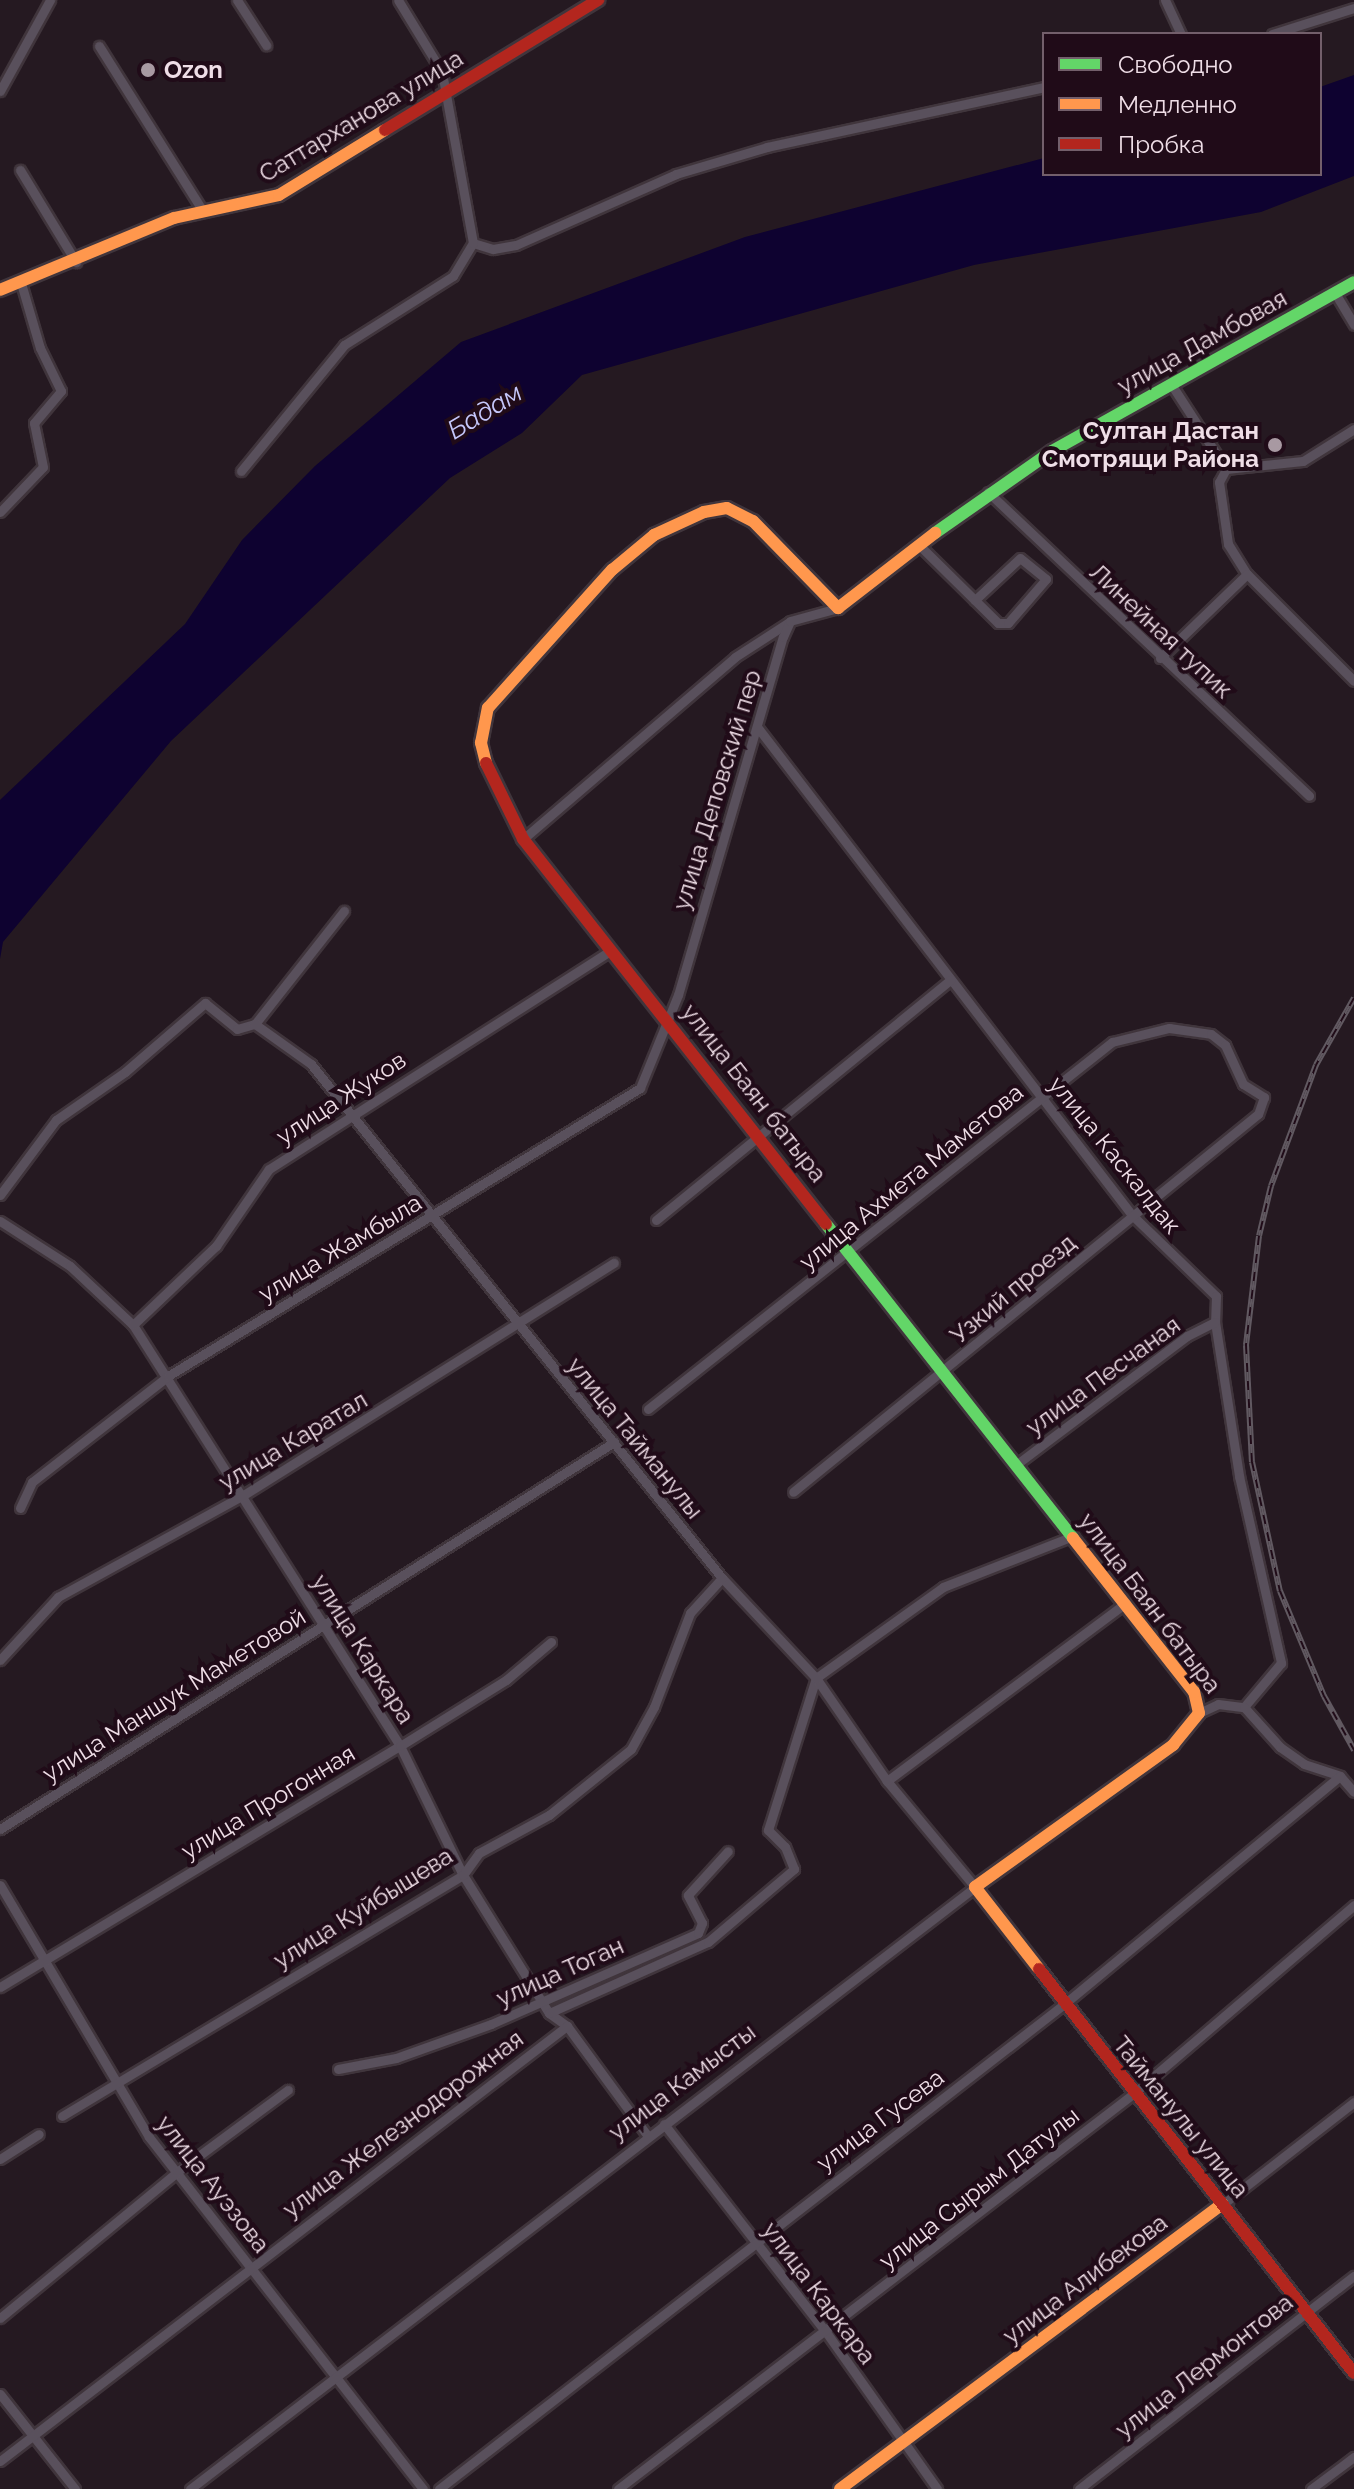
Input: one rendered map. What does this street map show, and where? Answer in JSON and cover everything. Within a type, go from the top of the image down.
[{"type":"street","points":[[0,91],[50,0]]},
{"type":"street","points":[[237,0],[266,45]]},
{"type":"street","points":[[241,471],[344,345],[453,276],[473,243],[442,72],[398,0]]},
{"type":"street","name":"Саттарханова улица","points":[[0,290],[76,262],[134,234],[203,211],[279,195],[446,90],[598,0]]},
{"type":"street","points":[[1165,0],[1180,32]]},
{"type":"street","points":[[1278,32],[1354,8]]},
{"type":"street","points":[[99,46],[203,211]]},
{"type":"street","points":[[473,243],[493,249],[516,245],[676,174],[767,147],[1042,87]]},
{"type":"street","points":[[20,170],[76,262]]},
{"type":"street","name":"улица Дамбовая","points":[[838,608],[988,492],[1171,384],[1354,282]]},
{"type":"street","points":[[0,512],[43,467],[32,431],[61,391],[40,348],[21,283]]},
{"type":"street","points":[[1335,293],[1354,325]]},
{"type":"street","points":[[1171,384],[1226,469]]},
{"type":"street","points":[[1226,469],[1303,461],[1354,429]]},
{"type":"street","points":[[1226,469],[1219,482],[1228,544],[1247,574],[1354,681]]},
{"type":"street","name":"Линейная тупик","points":[[988,492],[1309,796]]},
{"type":"street","name":"улица Баян батыра","points":[[838,608],[753,521],[727,508],[704,512],[654,535],[612,570],[488,708],[481,743],[490,778],[523,839],[1126,1603],[1194,1692],[1199,1713],[1218,1704],[1244,1707],[1280,1747],[1304,1764],[1340,1776],[1354,1792]]},
{"type":"street","points":[[919,545],[998,623],[1008,623],[1046,579],[1020,558],[975,600]]},
{"type":"street","points":[[1160,658],[1247,574]]},
{"type":"street","points":[[523,839],[735,657],[790,621],[838,608]]},
{"type":"street","name":"улица Деповский пер","points":[[668,1019],[790,621]]},
{"type":"street","name":"улица Каскалдак","points":[[758,728],[1132,1215],[1216,1296],[1215,1322],[1239,1476],[1281,1663],[1244,1707]]},
{"type":"street","points":[[0,1195],[56,1120],[125,1072],[205,1003],[237,1029],[255,1024],[344,911]]},
{"type":"street","name":"улица Жуков","points":[[133,1325],[216,1246],[269,1169],[349,1114],[611,950]]},
{"type":"street","points":[[656,1220],[950,980]]},
{"type":"street","name":"улица Жамбыла","points":[[20,1508],[32,1482],[168,1376],[640,1088],[668,1019]]},
{"type":"street","name":"улица Тайманулы","points":[[255,1024],[311,1064],[429,1217],[722,1578],[816,1678],[887,1781],[975,1887]]},
{"type":"street","name":"улица Ахмета Маметова","points":[[648,1409],[1112,1042],[1169,1028],[1211,1034],[1225,1045],[1243,1084],[1264,1097],[1258,1114]]},
{"type":"street","name":"Узкий проезд","points":[[793,1492],[1258,1114]]},
{"type":"street","name":"улица Каркара","points":[[0,1221],[70,1266],[133,1325],[400,1746],[463,1875],[541,2001],[549,2013],[567,2026],[647,2135]]},
{"type":"street","name":"улица Каратал","points":[[0,1660],[58,1597],[242,1496],[519,1326],[614,1263]]},
{"type":"street","name":"улица Песчаная","points":[[1017,1464],[1187,1336],[1215,1322]]},
{"type":"street","name":"улица Маншук Маметовой","points":[[0,1829],[614,1442]]},
{"type":"street","points":[[549,2013],[708,1942],[794,1869],[785,1847],[768,1830],[816,1678],[943,1587],[1073,1536]]},
{"type":"street","name":"улица Куйбышева","points":[[62,2116],[115,2080],[463,1875],[479,1853],[549,1815],[631,1749],[654,1707],[690,1613],[722,1578]]},
{"type":"street","points":[[887,1781],[1126,1603]]},
{"type":"street","name":"улица Прогонная","points":[[0,1987],[506,1680],[551,1642]]},
{"type":"street","name":"улица Камысты","points":[[190,2489],[647,2135],[975,1887],[1173,1745],[1199,1713]]},
{"type":"street","name":"улица Гусева","points":[[439,2489],[1063,2005],[1340,1776]]},
{"type":"street","name":"улица Тоган","points":[[338,2069],[396,2058],[541,2001],[698,1933],[702,1923],[688,1895],[728,1851]]},
{"type":"street","name":"улица Ауэзова","points":[[0,1885],[115,2080],[177,2172],[337,2373],[423,2489]]},
{"type":"street","name":"Тайманулы улица","points":[[975,1887],[1063,2005],[1354,2373]]},
{"type":"street","name":"улица Сырым Датулы","points":[[618,2489],[1133,2094],[1354,1905]]},
{"type":"street","name":"улица Железнодорожная","points":[[0,2461],[250,2265],[567,2026]]},
{"type":"street","points":[[0,2318],[177,2172],[288,2090]]},
{"type":"street","name":"улица Алибекова","points":[[840,2489],[1223,2204],[1354,2102]]},
{"type":"street","name":"улица Каркара","points":[[664,2124],[826,2332],[937,2489]]},
{"type":"street","points":[[0,2159],[39,2134]]},
{"type":"street","name":"улица Лермонтова","points":[[1079,2489],[1354,2276]]},
{"type":"street","points":[[0,2394],[75,2489]]},
{"type":"street","points":[[1311,2489],[1354,2457]]},
{"type":"water","name":"Бадам","points":[[1354,75],[1354,176],[1261,212],[974,265],[582,375],[522,433],[450,478],[171,741],[3,942],[0,959],[0,800],[185,624],[242,540],[315,466],[461,342],[745,237],[1042,159],[1042,176],[1322,176],[1322,86]]},
{"type":"railway","points":[[1354,998],[1316,1065],[1271,1186],[1259,1236],[1246,1345],[1252,1462],[1280,1591],[1324,1696],[1354,1750]]},
{"type":"traffic: fast","points":[[935,533],[1052,451],[1354,282]]},
{"type":"traffic: fast","points":[[826,1224],[1073,1538]]},
{"type":"traffic: slow","points":[[0,290],[174,218],[279,195],[385,130]]},
{"type":"traffic: slow","points":[[486,763],[481,743],[488,708],[612,570],[654,535],[704,512],[727,508],[753,521],[838,608],[935,533]]},
{"type":"traffic: slow","points":[[1039,1969],[975,1887],[1173,1745],[1199,1713],[1194,1692],[1073,1538]]},
{"type":"traffic: slow","points":[[840,2489],[1223,2204]]},
{"type":"traffic: jam","points":[[385,130],[598,0]]},
{"type":"traffic: jam","points":[[486,763],[523,839],[826,1224]]},
{"type":"traffic: jam","points":[[1039,1969],[1354,2373]]},
{"type":"place","name":"Ozon","points":[[148,70]]},
{"type":"place","name":"Султан Дастан Смотрящи Района","points":[[1275,445]]}]
